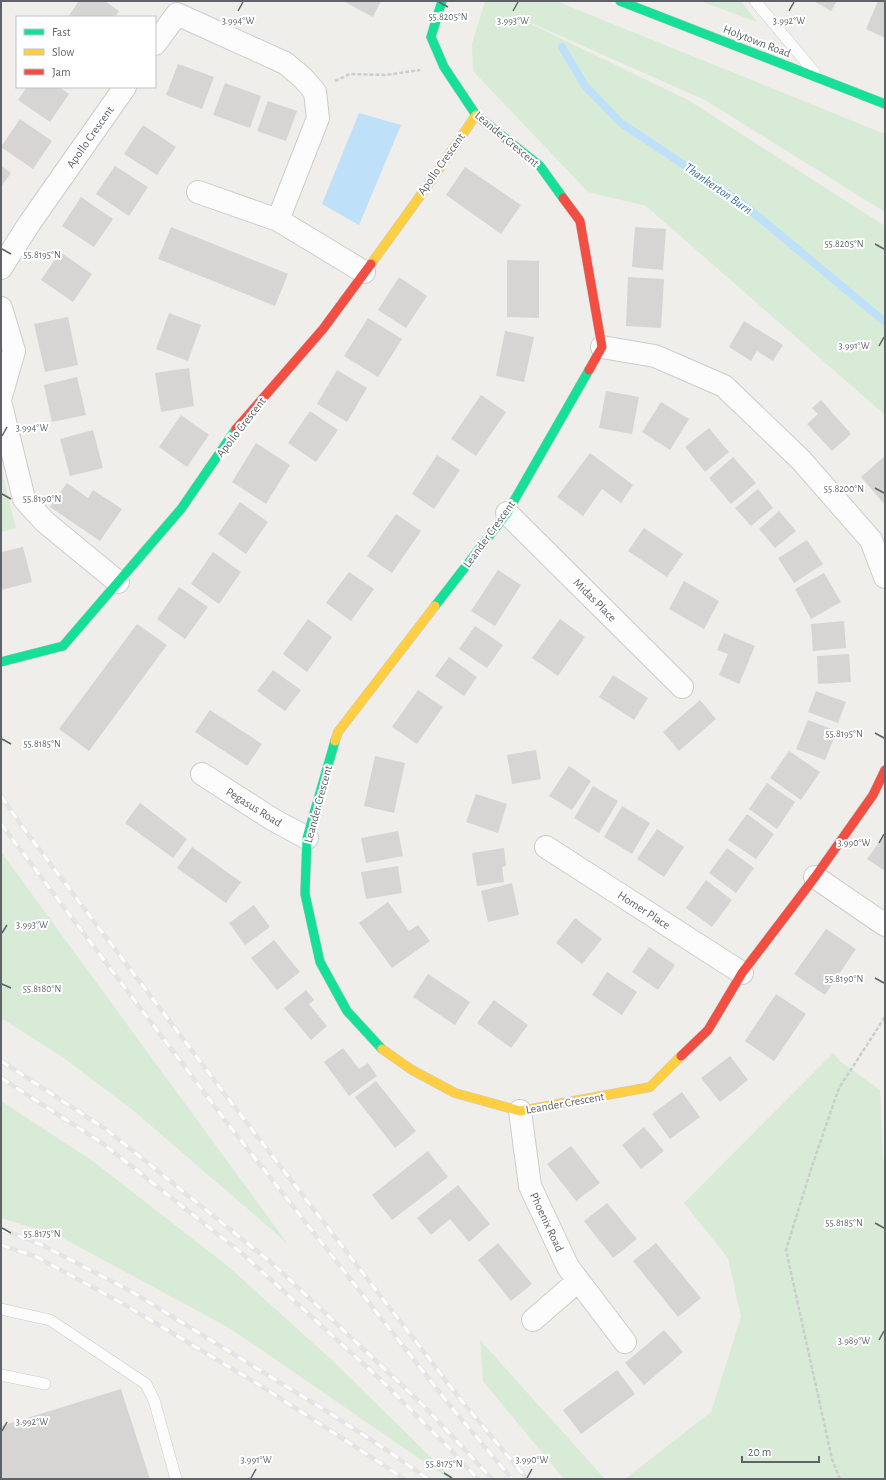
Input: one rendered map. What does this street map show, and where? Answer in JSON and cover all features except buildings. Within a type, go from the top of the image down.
[{"type":"street","name":"Leander Crescent","points":[[442,1],[431,37],[444,67],[476,115],[540,166],[580,221],[602,346],[507,512],[338,732],[307,838],[305,894],[320,962],[347,1011],[379,1046],[412,1070],[455,1093],[520,1111],[650,1088],[708,1030],[742,973],[815,877],[873,795],[885,770]]},
{"type":"street","name":"Holytown Road","points":[[620,1],[885,104]]},
{"type":"street","points":[[156,43],[177,14],[285,63],[302,77],[315,92],[318,118],[278,220]]},
{"type":"street","name":"Apollo Crescent","points":[[1,268],[29,224],[124,88]]},
{"type":"street","name":"Apollo Crescent","points":[[1,662],[63,646],[181,509],[240,425],[323,329],[476,115]]},
{"type":"street","points":[[198,192],[278,220],[364,272]]},
{"type":"street","points":[[1,308],[14,351],[1,396]]},
{"type":"street","points":[[602,346],[655,356],[724,386],[801,460],[871,540],[885,577]]},
{"type":"street","points":[[1,405],[24,499],[45,522],[118,582]]},
{"type":"street","name":"Midas Place","points":[[507,512],[682,687]]},
{"type":"street","name":"Pegasus Road","points":[[202,774],[272,819],[307,838]]},
{"type":"street","name":"Homer Place","points":[[546,847],[742,973]]},
{"type":"street","points":[[815,877],[885,925]]},
{"type":"street","name":"Phoenix Road","points":[[520,1111],[530,1186],[568,1267],[625,1342]]},
{"type":"street","points":[[533,1320],[578,1281]]},
{"type":"lane","points":[[755,1],[820,79]]},
{"type":"lane","points":[[1,1309],[50,1320],[146,1384],[154,1400],[176,1479]]},
{"type":"lane","points":[[1,1375],[45,1384]]},
{"type":"path","points":[[315,92],[350,74],[386,75],[444,67]]},
{"type":"path","points":[[840,1479],[832,1459],[786,1250],[812,1166],[839,1088],[885,1017]]},
{"type":"green space","points":[[485,1],[556,1],[885,134],[885,212],[705,100],[504,11],[688,100],[885,226],[885,415],[646,206],[588,192],[473,71],[472,44]]},
{"type":"green space","points":[[700,1],[741,1],[757,22]]},
{"type":"green space","points":[[1,469],[16,528],[1,532]]},
{"type":"green space","points":[[1,852],[287,1243],[134,1111],[64,1058],[1,1018]]},
{"type":"green space","points":[[833,1053],[841,1062],[880,1090],[883,1159],[885,1161],[885,1479],[625,1479],[711,1412],[741,1317],[728,1258],[684,1203]]},
{"type":"green space","points":[[1,1101],[94,1162],[230,1268],[334,1362],[453,1479],[449,1479],[231,1329],[59,1236],[1,1218]]},
{"type":"green space","points":[[480,1340],[605,1479],[564,1479],[483,1381]]},
{"type":"water","points":[[359,113],[401,125],[359,225],[322,204]]},
{"type":"waterway","name":"Thankerton Burn","points":[[562,47],[585,86],[621,123],[743,204],[885,322]]},
{"type":"railway","points":[[1,796],[24,829],[240,1114],[461,1400],[527,1479]]},
{"type":"railway","points":[[1,824],[228,1124],[452,1408],[512,1479]]},
{"type":"railway","points":[[1,1061],[107,1130],[273,1264],[425,1407],[492,1479]]},
{"type":"railway","points":[[1,1078],[102,1143],[244,1255],[382,1381],[478,1479]]},
{"type":"railway","points":[[1,1229],[42,1245],[134,1293],[328,1412],[428,1479]]},
{"type":"railway","points":[[1,1245],[37,1257],[125,1305],[258,1384],[404,1479]]},
{"type":"traffic: fast","points":[[442,1],[431,37],[444,67],[476,115],[540,166],[563,198]]},
{"type":"traffic: fast","points":[[620,1],[885,104]]},
{"type":"traffic: fast","points":[[435,606],[507,513],[589,370]]},
{"type":"traffic: fast","points":[[1,662],[63,646],[181,509],[236,429]]},
{"type":"traffic: fast","points":[[335,741],[307,838],[305,894],[320,962],[347,1011],[382,1049]]},
{"type":"traffic: slow","points":[[371,264],[476,115]]},
{"type":"traffic: slow","points":[[335,741],[338,732],[435,606]]},
{"type":"traffic: slow","points":[[382,1049],[412,1070],[455,1093],[520,1111],[650,1087],[681,1056]]},
{"type":"traffic: jam","points":[[563,198],[580,221],[602,347],[589,370]]},
{"type":"traffic: jam","points":[[236,429],[323,329],[371,264]]},
{"type":"traffic: jam","points":[[681,1056],[708,1030],[742,973],[815,877],[873,795],[885,770]]}]
